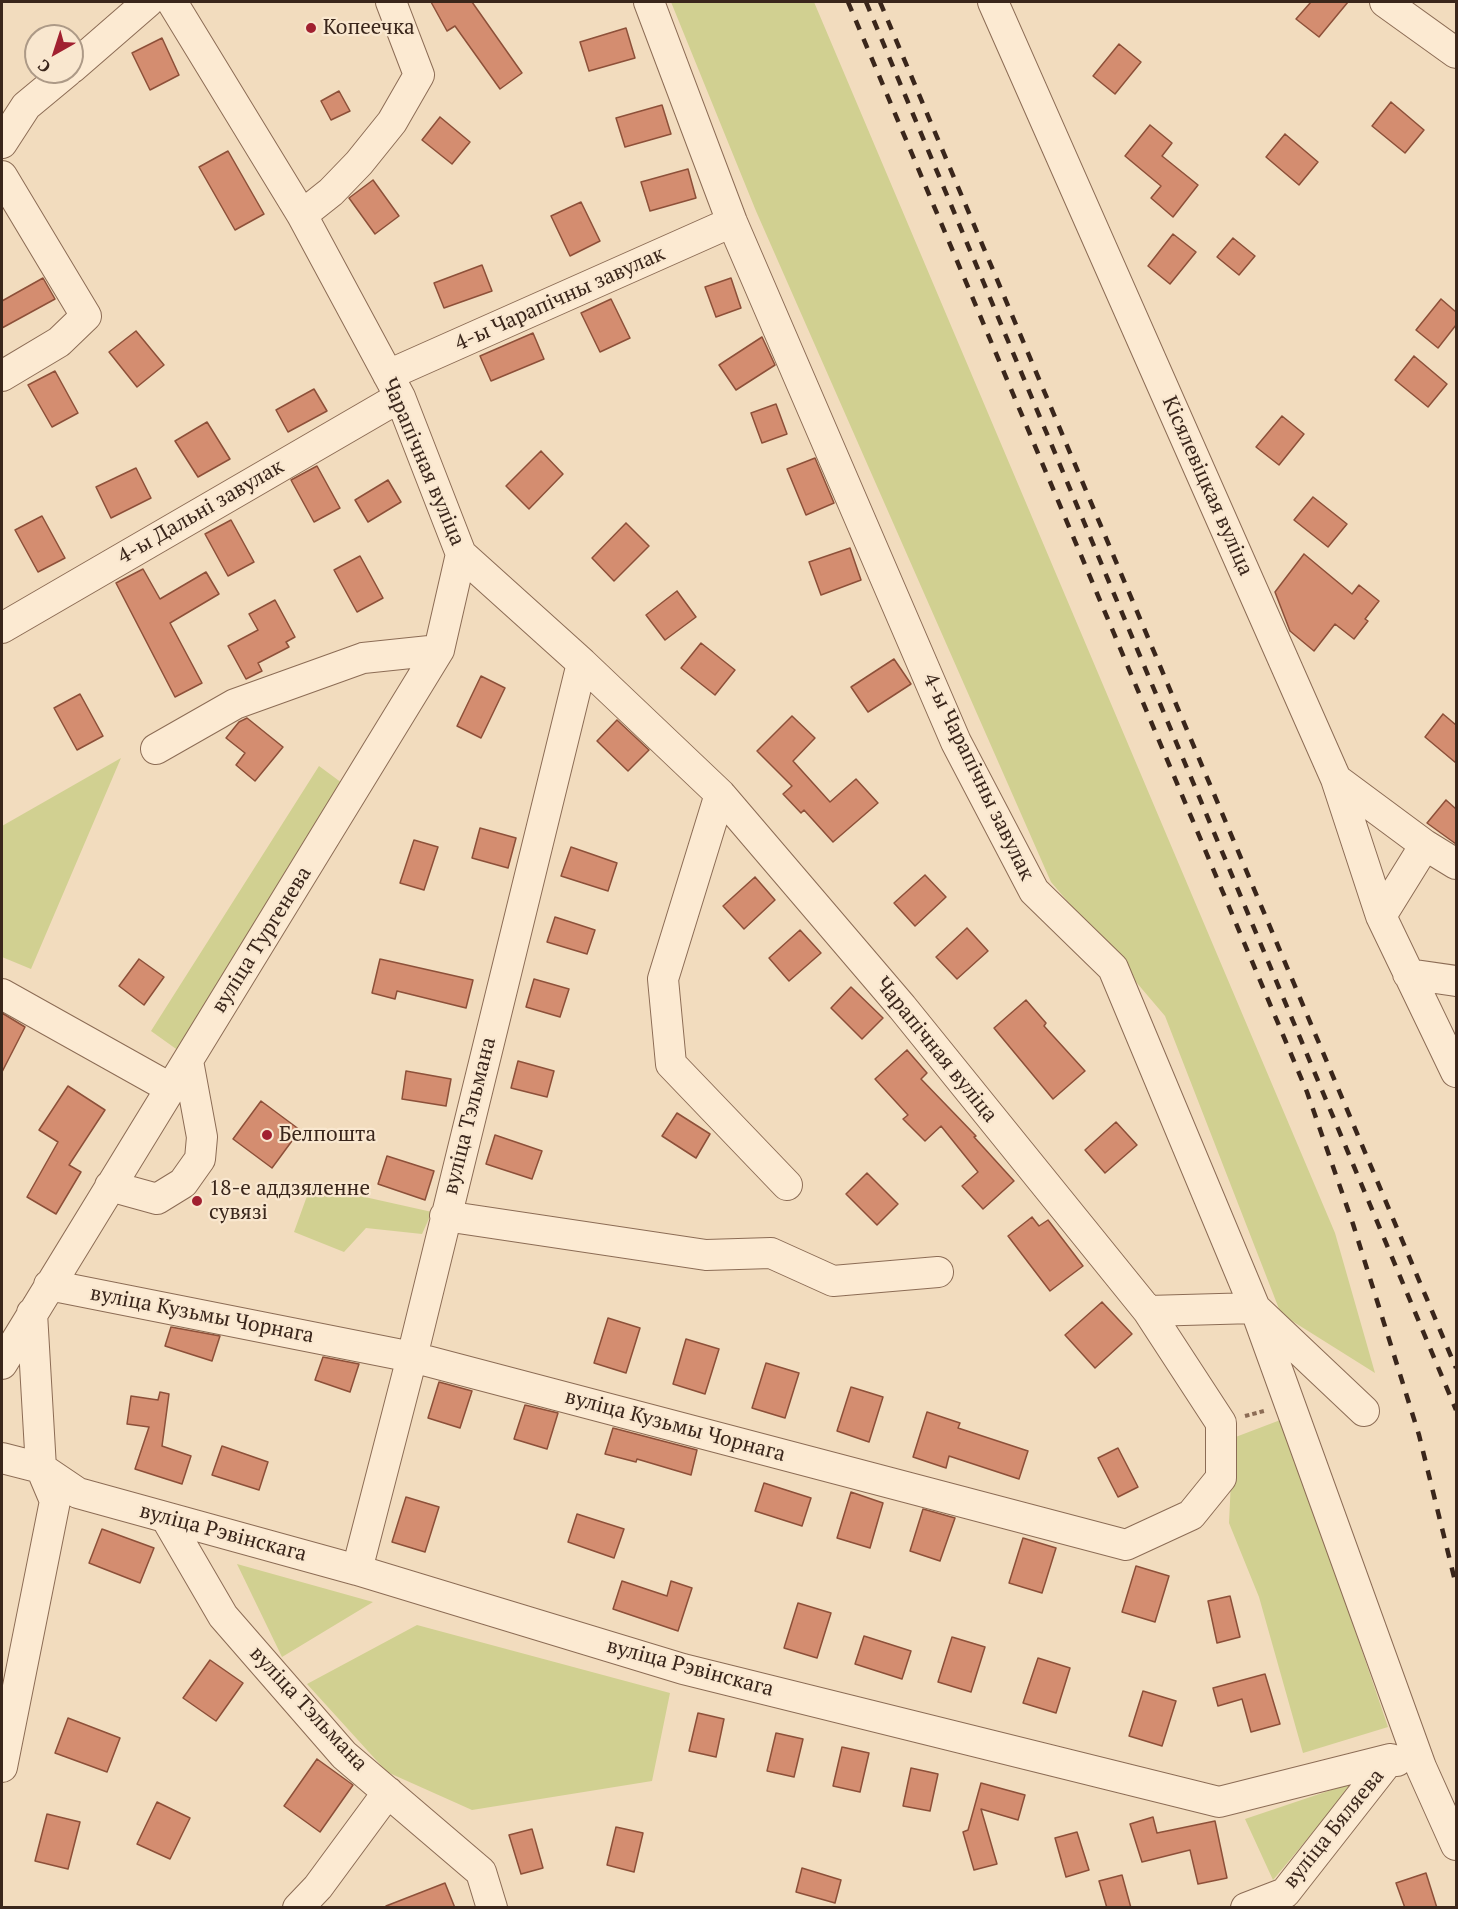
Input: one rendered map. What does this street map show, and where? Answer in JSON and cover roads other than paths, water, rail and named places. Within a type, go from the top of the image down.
[{"type":"street","points":[[84,58],[148,2]]},
{"type":"street","name":"Чарапічная вуліца","points":[[172,2],[302,215],[394,386],[461,554],[582,663],[720,794],[902,1007],[1148,1311],[1221,1423]]},
{"type":"street","points":[[302,215],[331,192],[366,155],[392,122],[419,75],[391,2]]},
{"type":"street","name":"4-ы Чарапічны завулак","points":[[649,2],[732,222],[956,742],[1034,891],[1113,968],[1255,1308],[1421,1767],[1456,1845]]},
{"type":"street","name":"Кісялевіцкая вуліца","points":[[993,2],[1336,779],[1382,916],[1456,1072]]},
{"type":"street","points":[[1385,2],[1456,53]]},
{"type":"street","points":[[2,143],[26,106],[53,84]]},
{"type":"street","points":[[2,176],[86,316],[59,342],[2,376]]},
{"type":"street","name":"4-ы Чарапічны завулак","points":[[394,386],[732,222]]},
{"type":"street","name":"4-ы Дальні завулак","points":[[2,628],[394,386]]},
{"type":"street","name":"вуліца Тургенева","points":[[2,1364],[439,650],[461,554]]},
{"type":"street","points":[[156,749],[235,704],[363,658],[439,650]]},
{"type":"street","name":"вуліца Тэльмана","points":[[357,1570],[412,1357],[582,663]]},
{"type":"street","points":[[1336,779],[1425,845],[1456,864]]},
{"type":"street","points":[[720,794],[663,979],[671,1064],[787,1185]]},
{"type":"street","points":[[1382,916],[1425,845]]},
{"type":"street","points":[[1408,975],[1456,981]]},
{"type":"street","points":[[2,994],[171,1088]]},
{"type":"street","points":[[110,1186],[157,1199],[183,1183],[200,1159],[202,1137],[188,1061]]},
{"type":"street","points":[[445,1216],[706,1255],[771,1253],[833,1281],[938,1272]]},
{"type":"street","name":"вуліца Кузьмы Чорнага","points":[[49,1285],[412,1357],[1126,1545],[1191,1515],[1221,1478],[1221,1423]]},
{"type":"street","points":[[1148,1311],[1255,1308],[1364,1411]]},
{"type":"street","points":[[2,1767],[55,1501],[41,1467],[32,1313]]},
{"type":"street","name":"вуліца Рэвінскага","points":[[2,1458],[41,1467],[78,1493],[357,1570],[683,1669],[1219,1802],[1390,1759]]},
{"type":"street","name":"вуліца Тэльмана","points":[[166,1518],[223,1616],[344,1755],[481,1872],[492,1908]]},
{"type":"street","name":"вуліца Бяляева","points":[[1246,1908],[1285,1893],[1390,1759],[1421,1767]]},
{"type":"street","points":[[298,1908],[318,1887],[388,1792]]},
{"type":"railway","points":[[848,2],[1307,1092],[1353,1224],[1419,1435],[1456,1585]]},
{"type":"railway","points":[[866,2],[1456,1410]]},
{"type":"railway","points":[[880,2],[1456,1368]]},
{"type":"place","name":"Копеечка","points":[[311,28]]},
{"type":"place","name":"Белпошта","points":[[267,1135]]},
{"type":"place","name":"18-е аддзяленне сувязі","points":[[197,1201]]}]
